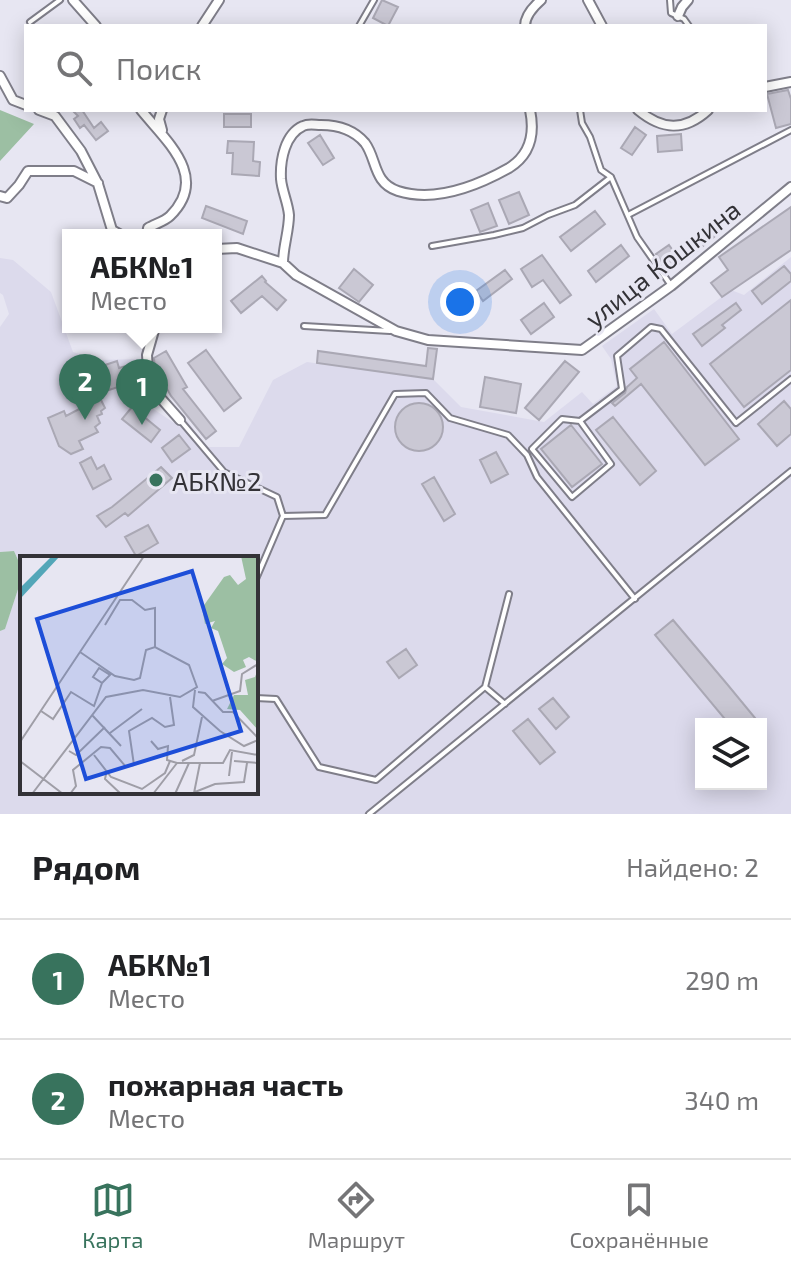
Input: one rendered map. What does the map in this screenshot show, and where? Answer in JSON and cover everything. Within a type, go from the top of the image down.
[{"type":"street","points":[[73,0],[94,24]]},
{"type":"street","points":[[203,24],[219,0]]},
{"type":"street","points":[[525,24],[534,6],[541,0]]},
{"type":"street","points":[[588,0],[601,24]]},
{"type":"street","points":[[678,16],[688,0]]},
{"type":"street","points":[[0,76],[13,100],[24,104]]},
{"type":"street","points":[[767,87],[791,82]]},
{"type":"street","points":[[44,112],[55,116],[81,151],[98,184],[112,229]]},
{"type":"street","points":[[143,112],[179,156],[188,180],[184,196],[169,217],[148,229]]},
{"type":"street","points":[[161,112],[159,119],[163,135]]},
{"type":"street","points":[[283,263],[289,213],[281,180],[283,152],[293,132],[306,124],[350,130],[366,144],[378,177],[395,191],[446,194],[488,180],[519,161],[531,144],[530,112]]},
{"type":"street","points":[[641,112],[654,122],[674,126],[693,122],[706,112]]},
{"type":"street","points":[[0,196],[7,198],[28,171],[74,171],[98,184]]},
{"type":"street","name":"улица Кошкина","points":[[222,249],[237,248],[283,263],[296,275],[396,331],[428,340],[582,350],[671,286],[791,187]]},
{"type":"street","points":[[153,333],[147,355],[149,385],[180,420]]},
{"type":"lane","points":[[30,22],[60,0]]},
{"type":"lane","points":[[360,24],[374,0]]},
{"type":"lane","points":[[670,0],[671,13],[688,24]]},
{"type":"lane","points":[[580,112],[601,170],[611,177],[637,237],[671,286]]},
{"type":"lane","points":[[628,215],[791,130]]},
{"type":"lane","points":[[432,246],[523,228],[575,205],[611,177]]},
{"type":"lane","points":[[304,326],[396,331]]},
{"type":"lane","points":[[580,421],[611,464],[572,497],[532,449],[562,419],[580,421],[622,389],[617,356],[651,327],[661,329],[736,423],[791,379]]},
{"type":"lane","points":[[283,516],[325,515],[395,394],[426,393],[450,418],[508,435],[527,455],[537,477],[635,599]]},
{"type":"lane","points":[[180,420],[224,472],[277,497],[283,516],[258,574]]},
{"type":"lane","points":[[369,814],[791,471]]},
{"type":"lane","points":[[258,698],[276,699],[319,767],[376,780],[485,687],[509,594]]},
{"type":"lane","points":[[485,687],[505,704]]},
{"type":"shaded area","points":[[791,257],[791,814],[0,814],[0,631],[5,628],[20,583],[20,794],[258,794],[258,556],[20,556],[20,564],[14,551],[0,552],[0,327],[9,314],[0,293],[0,258],[13,260],[51,292],[62,322],[62,333],[66,333],[73,352],[98,360],[141,359],[145,387],[136,397],[174,423],[185,418],[207,447],[239,447],[273,380],[307,362],[433,379],[461,407],[544,422],[582,392],[593,404],[617,386],[611,359],[602,346],[654,309],[672,334],[731,290],[744,295]]},
{"type":"green space","points":[[0,110],[34,124],[0,161]]},
{"type":"green space","points":[[14,551],[20,564],[20,583],[5,629],[0,631],[0,552]]},
{"type":"building","points":[[382,0],[398,7],[389,24],[373,18]]},
{"type":"building","points":[[788,90],[791,124],[776,128],[767,94]]},
{"type":"building","points":[[74,112],[83,112],[94,128],[101,122],[108,131],[96,140],[84,125],[80,128],[74,119],[78,116]]},
{"type":"building","points":[[224,114],[251,114],[251,127],[224,127]]},
{"type":"building","points":[[635,127],[646,135],[632,155],[621,148]]},
{"type":"building","points":[[681,134],[682,150],[658,152],[657,136]]},
{"type":"building","points":[[320,135],[334,158],[323,165],[308,143]]},
{"type":"building","points":[[228,141],[254,142],[253,161],[260,162],[259,176],[232,174],[233,153],[227,153]]},
{"type":"building","points":[[519,192],[529,215],[509,224],[499,200]]},
{"type":"building","points":[[488,203],[497,226],[480,232],[471,210]]},
{"type":"building","points":[[206,206],[247,221],[243,234],[202,218]]},
{"type":"building","points":[[791,207],[791,250],[722,297],[711,283],[728,270],[719,257]]},
{"type":"building","points":[[595,211],[605,224],[571,251],[560,237]]},
{"type":"building","points":[[708,227],[715,236],[692,255],[684,246]]},
{"type":"building","points":[[621,245],[629,256],[596,282],[588,271]]},
{"type":"building","points":[[669,245],[681,262],[668,271],[656,254]]},
{"type":"building","points":[[542,255],[571,295],[560,303],[543,280],[532,287],[521,269]]},
{"type":"building","points":[[784,266],[791,274],[791,281],[762,304],[752,291]]},
{"type":"building","points":[[354,269],[373,285],[359,302],[339,288]]},
{"type":"building","points":[[505,270],[512,279],[483,301],[476,291]]},
{"type":"building","points":[[262,276],[286,300],[277,310],[262,296],[241,313],[231,301]]},
{"type":"building","points":[[791,300],[791,370],[744,407],[710,364]]},
{"type":"building","points":[[544,303],[554,317],[531,334],[521,320]]},
{"type":"building","points":[[736,303],[741,310],[702,346],[693,334]]},
{"type":"building","points":[[664,342],[739,439],[705,465],[641,384],[615,406],[612,403],[637,378],[630,369]]},
{"type":"building","points":[[428,348],[437,349],[433,379],[317,363],[318,351],[426,366]]},
{"type":"building","points":[[206,350],[241,398],[224,411],[188,363]]},
{"type":"building","points":[[166,351],[187,387],[183,389],[216,431],[206,439],[171,396],[155,368],[154,358]]},
{"type":"building","points":[[117,361],[119,368],[130,365],[133,375],[122,378],[124,385],[109,390],[102,366]]},
{"type":"building","points":[[565,361],[579,372],[539,420],[525,408]]},
{"type":"building","points":[[485,377],[521,384],[516,413],[480,407]]},
{"type":"building","points":[[100,398],[105,408],[97,416],[100,423],[95,427],[98,432],[79,441],[83,449],[71,454],[59,446],[48,418],[64,411],[66,416]]},
{"type":"building","points":[[784,401],[791,409],[791,434],[777,446],[758,424]]},
{"type":"building","points":[[419,403],[436,410],[443,427],[436,444],[419,451],[402,444],[395,427],[402,410]]},
{"type":"building","points":[[132,407],[160,430],[151,442],[122,419]]},
{"type":"building","points":[[613,417],[656,471],[640,485],[596,430]]},
{"type":"building","points":[[571,425],[602,464],[572,487],[541,449]]},
{"type":"building","points":[[179,435],[190,449],[172,462],[162,448]]},
{"type":"building","points":[[496,452],[508,474],[491,483],[480,460]]},
{"type":"building","points":[[91,457],[97,469],[104,465],[111,479],[93,489],[80,463]]},
{"type":"building","points":[[161,467],[172,478],[128,516],[125,513],[106,527],[97,516]]},
{"type":"building","points":[[434,477],[455,514],[444,521],[422,484]]},
{"type":"building","points":[[148,525],[158,543],[136,556],[125,537]]},
{"type":"building","points":[[673,620],[755,718],[724,718],[655,635]]},
{"type":"building","points":[[406,649],[417,665],[399,678],[387,662]]},
{"type":"building","points":[[553,698],[569,717],[556,729],[539,709]]},
{"type":"building","points":[[528,719],[555,752],[540,764],[513,731]]},
{"type":"place","name":"пожарная часть","points":[[85,420]]},
{"type":"place","name":"АБК№1","points":[[142,425]]},
{"type":"place","name":"АБК№2","points":[[156,480]]}]
